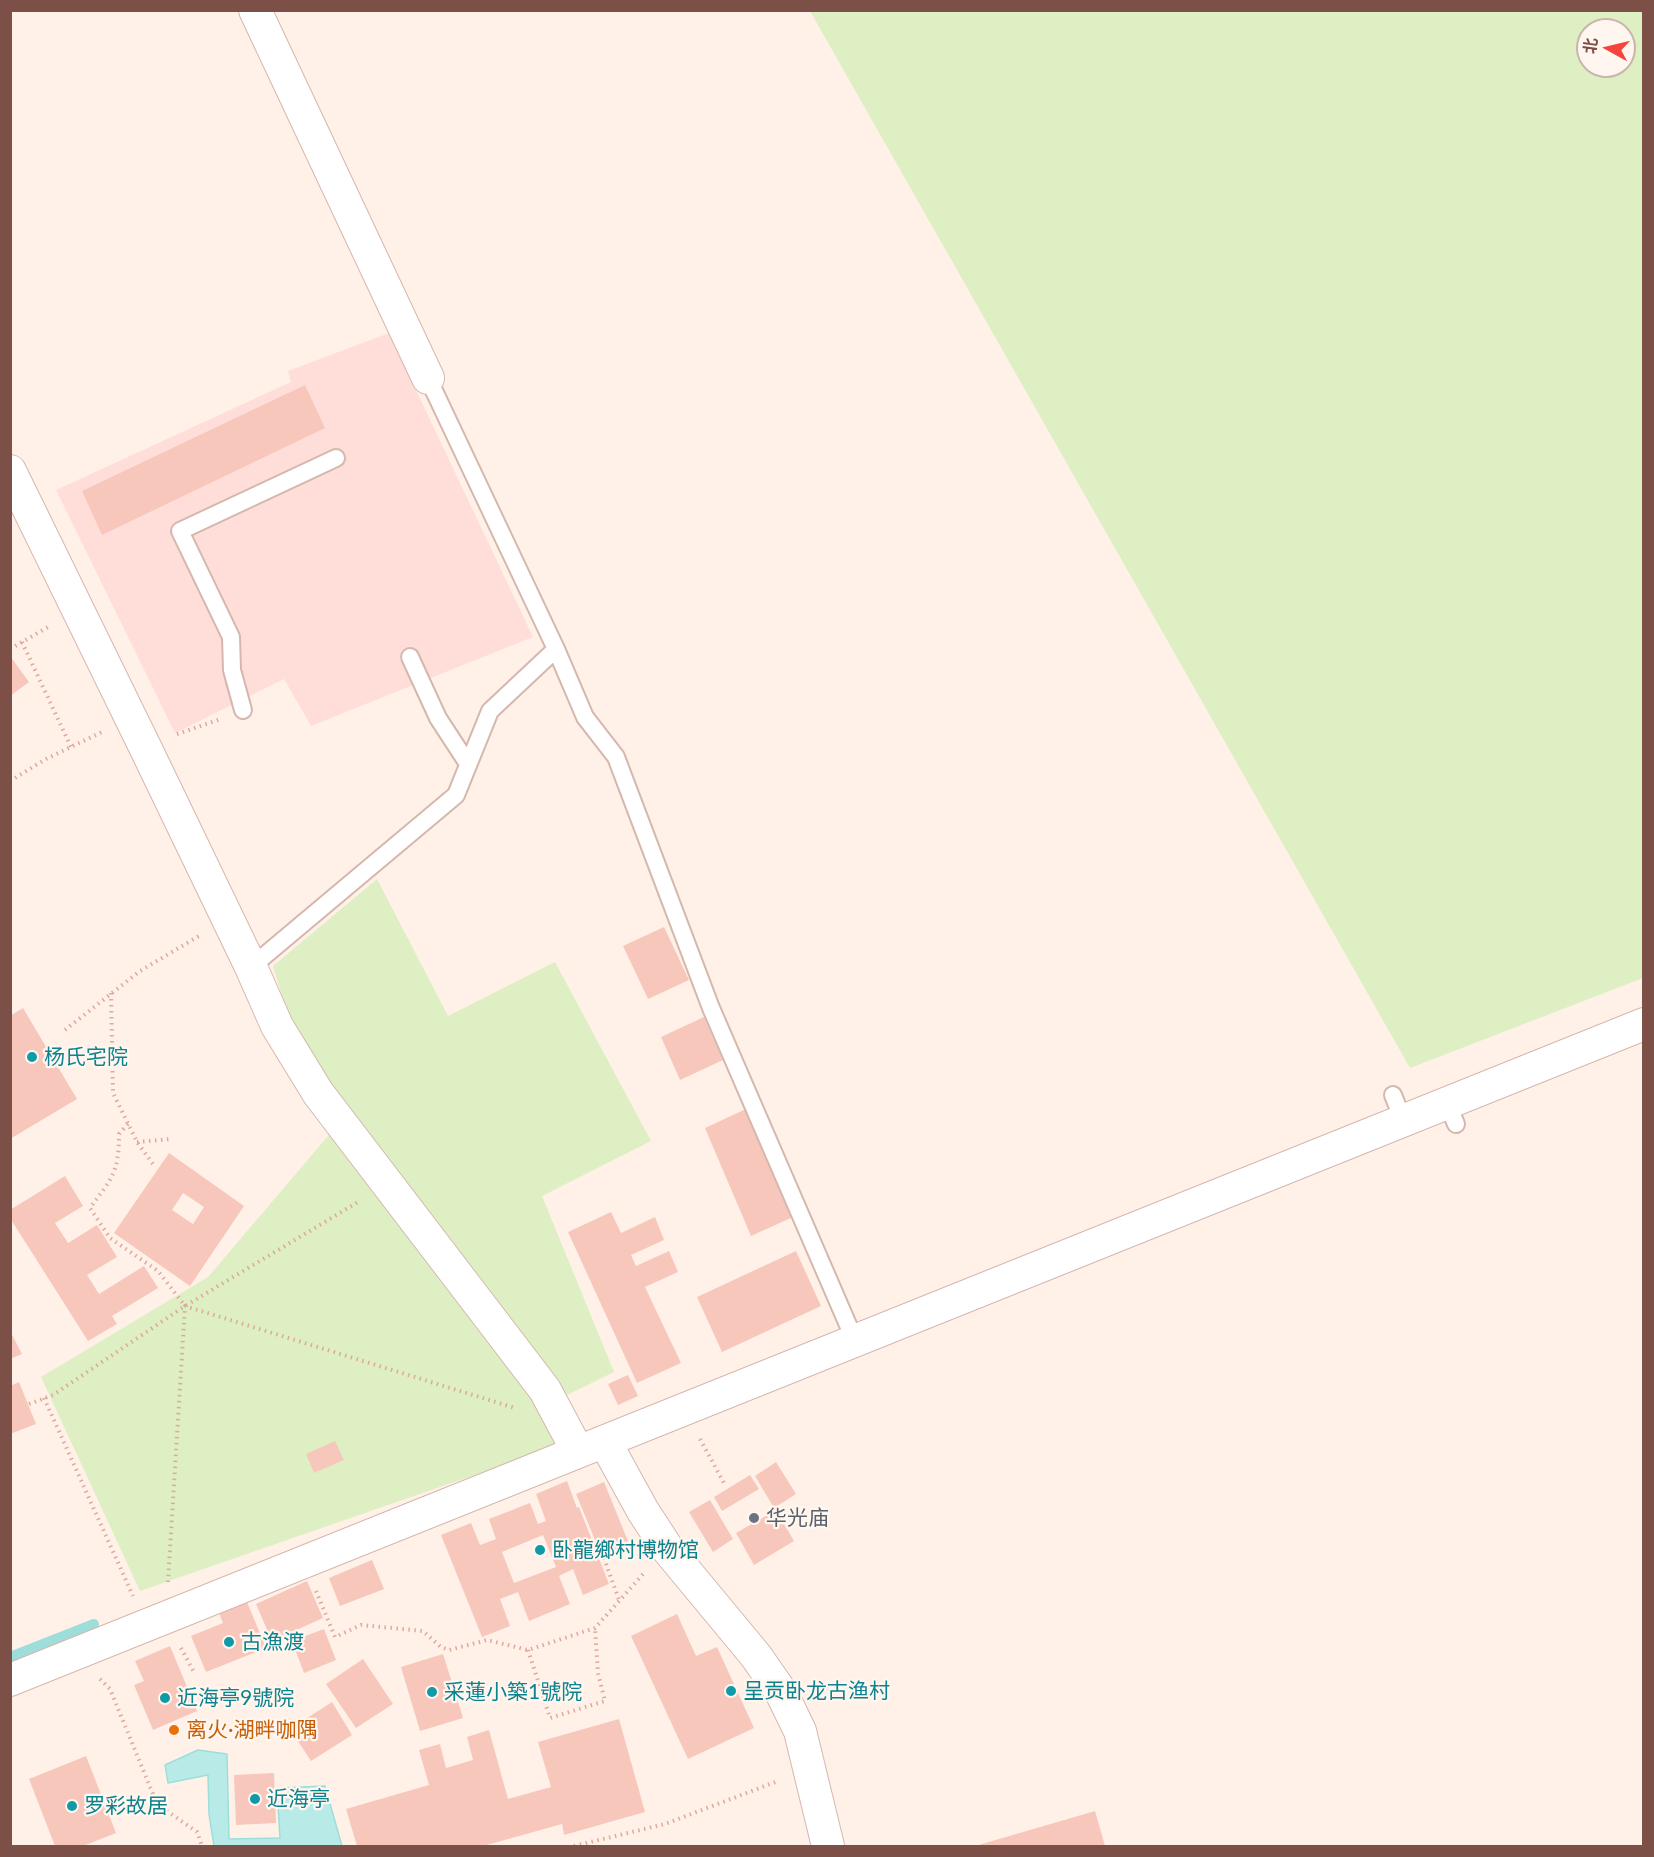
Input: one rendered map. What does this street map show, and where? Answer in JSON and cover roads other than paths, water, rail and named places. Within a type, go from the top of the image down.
[{"type":"street","points":[[255,10],[428,378]]},
{"type":"street","points":[[10,471],[132,718],[277,1026],[318,1093],[546,1390],[562,1422],[591,1447],[643,1511],[669,1551],[756,1656],[781,1692],[800,1731],[828,1846]]},
{"type":"street","points":[[10,1680],[855,1341],[1398,1108],[1452,1113],[1644,1024]]},
{"type":"lane","points":[[428,378],[556,649],[585,717],[616,757],[711,1008],[855,1341]]},
{"type":"lane","points":[[243,710],[232,670],[231,637],[180,531],[336,458]]},
{"type":"lane","points":[[251,967],[456,795],[490,711],[556,649]]},
{"type":"lane","points":[[410,657],[438,718],[468,764]]},
{"type":"water","points":[[198,1750],[227,1754],[229,1839],[280,1838],[277,1788],[325,1786],[342,1846],[214,1846],[209,1814],[208,1775],[168,1783],[165,1765]]},
{"type":"waterway","points":[[10,1657],[94,1624]]},
{"type":"place","name":"杨氏宅院","points":[[32,1057]]},
{"type":"place","name":"华光庙","points":[[754,1518]]},
{"type":"place","name":"卧龍鄉村博物馆","points":[[540,1550]]},
{"type":"place","name":"古漁渡","points":[[229,1642]]},
{"type":"place","name":"呈贡卧龙古渔村","points":[[731,1691]]},
{"type":"place","name":"采蓮小築1號院","points":[[432,1692]]},
{"type":"place","name":"近海亭9號院","points":[[165,1698]]},
{"type":"place","name":"离火·湖畔咖隅","points":[[174,1730]]},
{"type":"place","name":"近海亭","points":[[255,1799]]},
{"type":"place","name":"罗彩故居","points":[[72,1806]]}]
